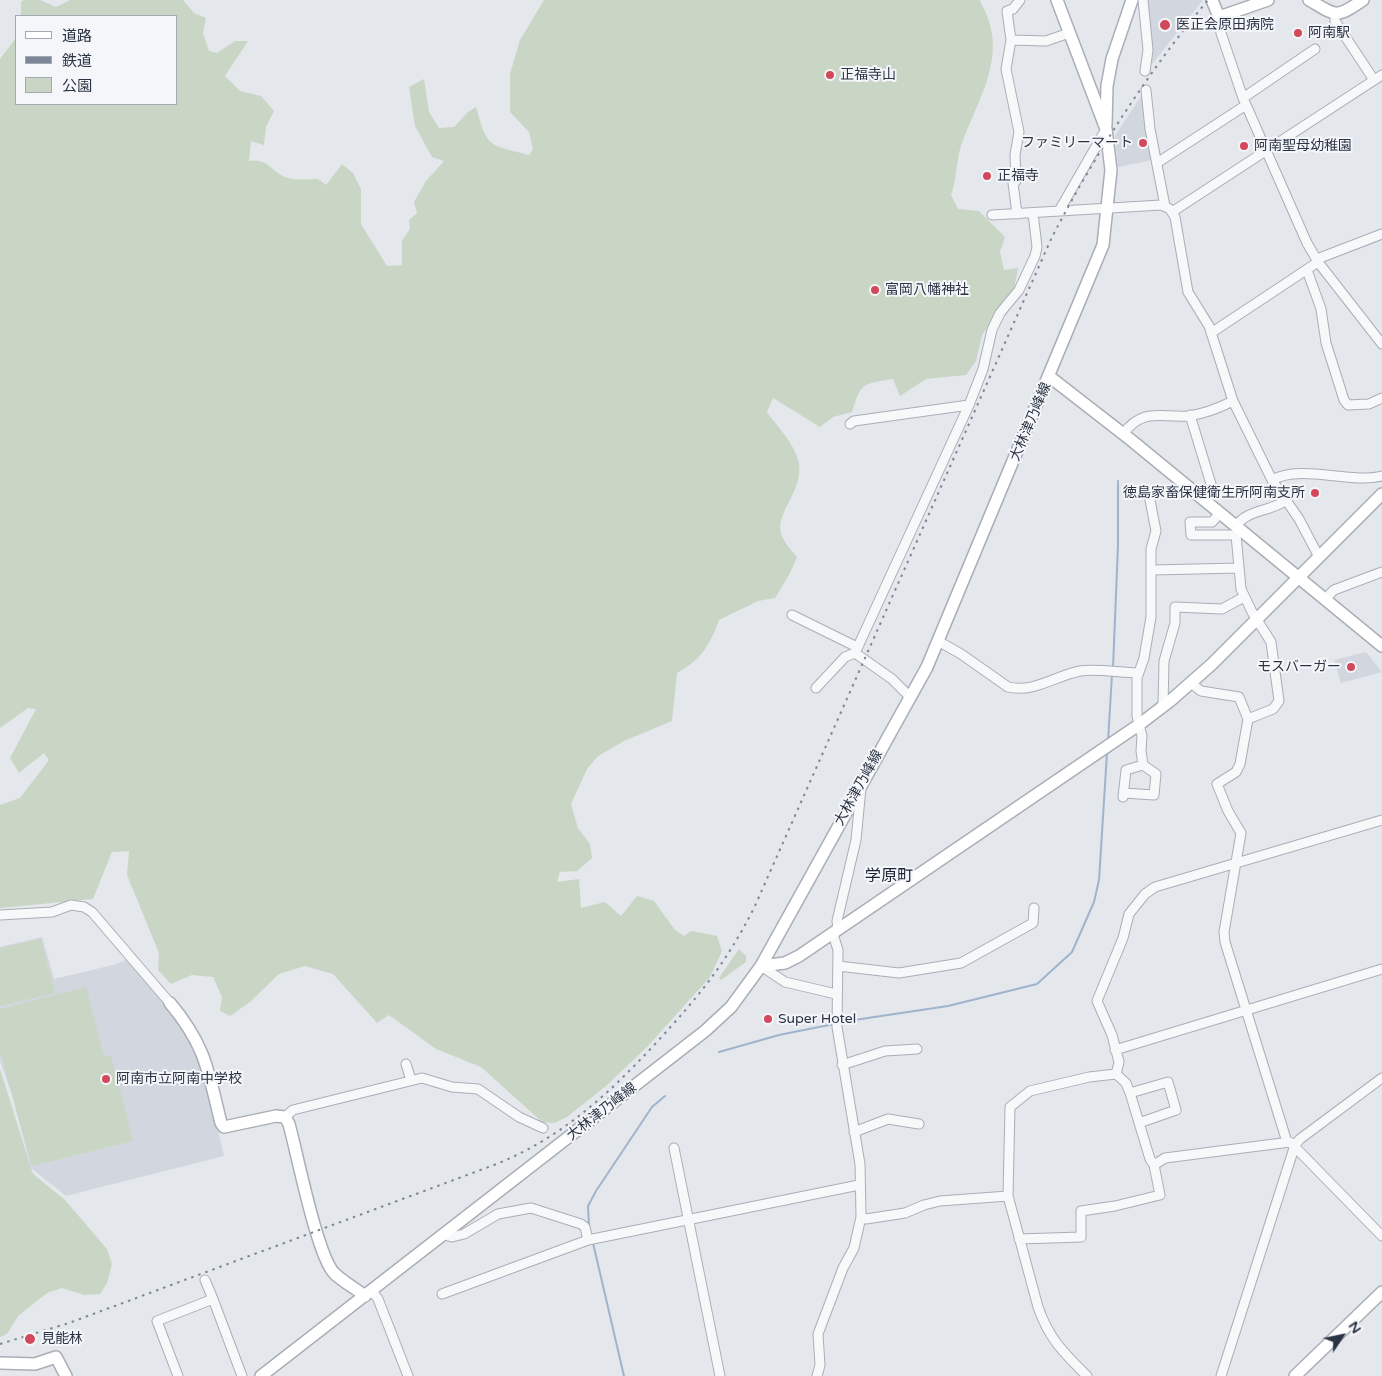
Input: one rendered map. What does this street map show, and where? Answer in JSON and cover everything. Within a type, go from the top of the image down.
[{"type":"main road","name":"大林津乃峰線","points":[[261,1376],[705,1032],[731,1007],[761,966],[927,667],[1050,377],[1071,320],[1098,262],[1103,245],[1111,170],[1106,129],[1057,0]]},
{"type":"main road","points":[[1106,129],[1107,86],[1112,59],[1132,0]]},
{"type":"main road","points":[[1212,0],[1219,17],[1268,0]]},
{"type":"main road","points":[[1309,0],[1335,14],[1342,14],[1363,0]]},
{"type":"main road","points":[[1050,377],[1202,498],[1237,530],[1382,646]]},
{"type":"main road","points":[[761,966],[775,965],[792,960],[836,932],[1140,724],[1190,683],[1257,620],[1382,494]]},
{"type":"main road","points":[[170,1003],[186,1022],[202,1050],[221,1123],[224,1128],[276,1116],[285,1117],[289,1124],[313,1220],[328,1263],[333,1272],[369,1294]]},
{"type":"main road","points":[[1295,1376],[1382,1292]]},
{"type":"main road","points":[[0,1363],[35,1364],[55,1354],[66,1376]]},
{"type":"street","points":[[1018,214],[1013,183],[1016,181],[1015,155],[1018,132],[1006,69],[1010,40],[1007,11],[1013,10],[1020,0]]},
{"type":"street","points":[[1143,0],[1148,50],[1145,71]]},
{"type":"street","points":[[1172,212],[1378,77],[1335,21],[1335,14]]},
{"type":"street","points":[[1219,17],[1221,33],[1244,101],[1265,151],[1317,260],[1382,344]]},
{"type":"street","points":[[1010,40],[1046,41],[1069,33]]},
{"type":"street","points":[[1157,163],[1315,49]]},
{"type":"street","points":[[1146,90],[1165,206],[1175,217],[1188,292],[1203,315],[1211,333],[1233,401],[1272,480],[1299,519],[1319,557]]},
{"type":"street","points":[[1059,211],[1106,129]]},
{"type":"street","points":[[992,215],[1165,206]]},
{"type":"street","points":[[816,688],[845,657],[856,650],[969,405],[983,370],[992,330],[1000,313],[1019,290],[1035,256],[1037,247],[1033,213]]},
{"type":"street","points":[[1211,333],[1307,270],[1317,260],[1382,234]]},
{"type":"street","points":[[1307,270],[1321,309],[1326,343],[1344,400],[1348,405],[1361,405],[1382,398]]},
{"type":"street","points":[[1123,434],[1134,421],[1157,414],[1190,415],[1233,401]]},
{"type":"street","points":[[850,424],[870,419],[969,405]]},
{"type":"street","points":[[1190,415],[1211,484],[1211,489],[1202,498]]},
{"type":"street","points":[[1272,480],[1289,475],[1365,478],[1382,476]]},
{"type":"street","points":[[1143,765],[1140,724],[1137,716],[1138,673],[1148,640],[1152,570],[1151,549],[1156,531],[1150,500]]},
{"type":"street","points":[[1248,718],[1273,709],[1279,701],[1271,642],[1244,597],[1239,568],[1237,530],[1246,515],[1277,506],[1285,501]]},
{"type":"street","points":[[1220,513],[1212,522],[1190,522],[1191,535],[1237,530]]},
{"type":"street","points":[[1152,570],[1239,568]]},
{"type":"street","points":[[1324,599],[1334,590],[1382,572]]},
{"type":"street","points":[[1163,706],[1164,661],[1175,623],[1175,608],[1222,609],[1244,597]]},
{"type":"street","points":[[792,615],[856,650],[892,679],[910,697]]},
{"type":"street","points":[[938,641],[961,654],[1008,687],[1015,688],[1043,684],[1080,671],[1138,673]]},
{"type":"street","points":[[1190,683],[1201,691],[1239,697],[1248,718],[1240,764],[1236,772],[1217,784],[1228,811],[1241,829],[1224,932],[1225,942],[1291,1143],[1382,1236]]},
{"type":"street","points":[[1143,765],[1156,774],[1154,795],[1123,795],[1126,770],[1143,765]]},
{"type":"street","points":[[817,1376],[820,1365],[818,1334],[843,1268],[854,1248],[861,1217],[860,1164],[842,1065],[836,994],[838,966],[836,932],[856,840],[862,784]]},
{"type":"street","points":[[1116,1074],[1119,1062],[1098,1002],[1123,938],[1129,914],[1144,894],[1155,887],[1382,820]]},
{"type":"street","points":[[0,915],[52,912],[72,905],[84,907],[92,912],[170,1003]]},
{"type":"street","points":[[838,966],[899,973],[961,963],[1033,923],[1034,908]]},
{"type":"street","points":[[761,966],[785,982],[836,994]]},
{"type":"street","points":[[1115,1050],[1382,969]]},
{"type":"street","points":[[842,1065],[886,1051],[917,1049]]},
{"type":"street","points":[[406,1064],[411,1080]]},
{"type":"street","points":[[1019,1239],[1081,1237],[1081,1211],[1115,1206],[1160,1195],[1154,1165],[1130,1093],[1126,1083],[1116,1074],[1089,1077],[1030,1091],[1010,1107],[1008,1196],[1019,1239],[1041,1318],[1064,1355],[1086,1376]]},
{"type":"street","points":[[285,1117],[293,1110],[422,1078],[452,1087],[478,1089],[520,1118],[543,1128]]},
{"type":"street","points":[[1154,1165],[1165,1158],[1291,1143],[1300,1139],[1382,1078]]},
{"type":"street","points":[[1130,1093],[1168,1082],[1176,1110],[1139,1123]]},
{"type":"street","points":[[854,1132],[888,1119],[919,1124]]},
{"type":"street","points":[[1221,1376],[1291,1143]]},
{"type":"street","points":[[674,1148],[720,1376]]},
{"type":"street","points":[[442,1294],[590,1240],[859,1185]]},
{"type":"street","points":[[861,1217],[866,1219],[905,1213],[940,1201],[1008,1196]]},
{"type":"street","points":[[444,1235],[452,1237],[464,1234],[498,1214],[531,1208],[581,1224],[585,1227],[590,1240]]},
{"type":"street","points":[[205,1280],[242,1376]]},
{"type":"street","points":[[369,1294],[378,1299],[408,1376]]},
{"type":"street","points":[[178,1376],[157,1321],[213,1299]]},
{"type":"shaded area","name":"医正会原田病院","points":[[1146,0],[1203,0],[1152,64],[1152,51]]},
{"type":"shaded area","points":[[1143,93],[1153,160],[1118,167],[1115,136]]},
{"type":"shaded area","points":[[1366,652],[1382,672],[1341,683],[1334,660]]},
{"type":"shaded area","name":"阿南市立阿南中学校","points":[[42,937],[54,979],[117,964],[127,959],[163,1001],[186,1030],[202,1064],[224,1156],[66,1196],[31,1168],[12,1095],[0,1061],[0,947]]},
{"type":"green space","points":[[24,0],[40,0],[56,7],[70,0],[183,0],[194,13],[206,18],[203,33],[209,51],[217,53],[235,41],[248,41],[225,76],[240,91],[261,96],[274,111],[266,127],[264,145],[251,141],[249,161],[265,163],[285,177],[318,179],[326,185],[342,164],[353,173],[361,189],[361,224],[387,266],[402,265],[402,241],[410,229],[409,220],[417,213],[414,202],[426,181],[444,161],[432,157],[415,126],[409,87],[424,79],[429,112],[439,128],[454,127],[468,112],[476,107],[487,138],[492,143],[505,149],[529,155],[533,149],[529,132],[510,112],[510,74],[520,40],[544,0],[980,0],[987,15],[993,40],[990,71],[961,146],[951,195],[958,209],[979,211],[1005,237],[1000,252],[1004,270],[1018,268],[1014,289],[982,335],[976,361],[966,375],[926,379],[900,396],[893,379],[870,383],[861,389],[852,412],[833,417],[820,427],[773,398],[767,412],[790,443],[796,454],[799,466],[795,489],[785,509],[780,529],[784,541],[797,557],[790,573],[775,598],[758,601],[719,620],[704,651],[692,663],[677,673],[672,721],[624,741],[598,756],[587,769],[571,804],[578,828],[590,844],[592,858],[577,871],[560,872],[557,882],[579,879],[581,908],[605,902],[621,916],[637,896],[654,901],[675,930],[684,936],[691,931],[717,936],[722,951],[710,977],[648,1046],[606,1086],[567,1117],[554,1123],[542,1122],[481,1067],[436,1049],[389,1015],[377,1023],[333,974],[305,966],[279,974],[250,1002],[230,1016],[220,1011],[222,997],[213,977],[192,975],[171,984],[158,970],[159,953],[127,875],[129,851],[112,852],[93,899],[0,908],[0,805],[20,798],[49,760],[44,753],[19,773],[10,758],[36,709],[28,708],[0,728],[0,59],[15,39],[15,105],[178,105],[178,15],[21,15],[21,2]]},
{"type":"green space","points":[[41,939],[55,993],[0,1006],[0,948]]},
{"type":"green space","points":[[739,949],[746,956],[746,962],[721,980],[719,978]]},
{"type":"green space","points":[[86,987],[104,1057],[111,1055],[133,1141],[32,1166],[0,1051],[0,1009]]},
{"type":"green space","points":[[0,1069],[33,1174],[65,1200],[107,1249],[112,1264],[107,1283],[100,1294],[84,1295],[62,1288],[47,1293],[18,1316],[7,1334],[0,1337]]},
{"type":"waterway","points":[[1113,668],[1118,545],[1118,481]]},
{"type":"waterway","points":[[1108,741],[1112,675]]},
{"type":"waterway","points":[[841,1022],[948,1006],[1037,984],[1072,952],[1094,902],[1099,880],[1107,753]]},
{"type":"waterway","points":[[719,1052],[779,1035],[834,1024]]},
{"type":"waterway","points":[[589,1226],[588,1206],[596,1191],[652,1107],[665,1096]]},
{"type":"waterway","points":[[593,1243],[624,1376]]},
{"type":"railway","points":[[0,1344],[69,1323],[494,1165],[518,1154],[562,1129],[582,1114],[620,1080],[671,1026],[722,963],[754,908],[1052,237],[1086,175],[1143,85],[1208,0]]},
{"type":"place","name":"医正会原田病院","points":[[1165,25]]},
{"type":"place","name":"阿南駅","points":[[1298,33]]},
{"type":"place","name":"正福寺山","points":[[830,75]]},
{"type":"place","name":"ファミリーマート","points":[[1143,143]]},
{"type":"place","name":"阿南聖母幼稚園","points":[[1244,146]]},
{"type":"place","name":"正福寺","points":[[987,176]]},
{"type":"place","name":"富岡八幡神社","points":[[875,290]]},
{"type":"place","name":"徳島家畜保健衛生所阿南支所","points":[[1315,493]]},
{"type":"place","name":"モスバーガー","points":[[1351,667]]},
{"type":"place","name":"Super Hotel","points":[[768,1019]]},
{"type":"place","name":"阿南市立阿南中学校","points":[[106,1079]]},
{"type":"place","name":"見能林","points":[[30,1339]]},
{"type":"district","name":"学原町","points":[[889,877]]}]
